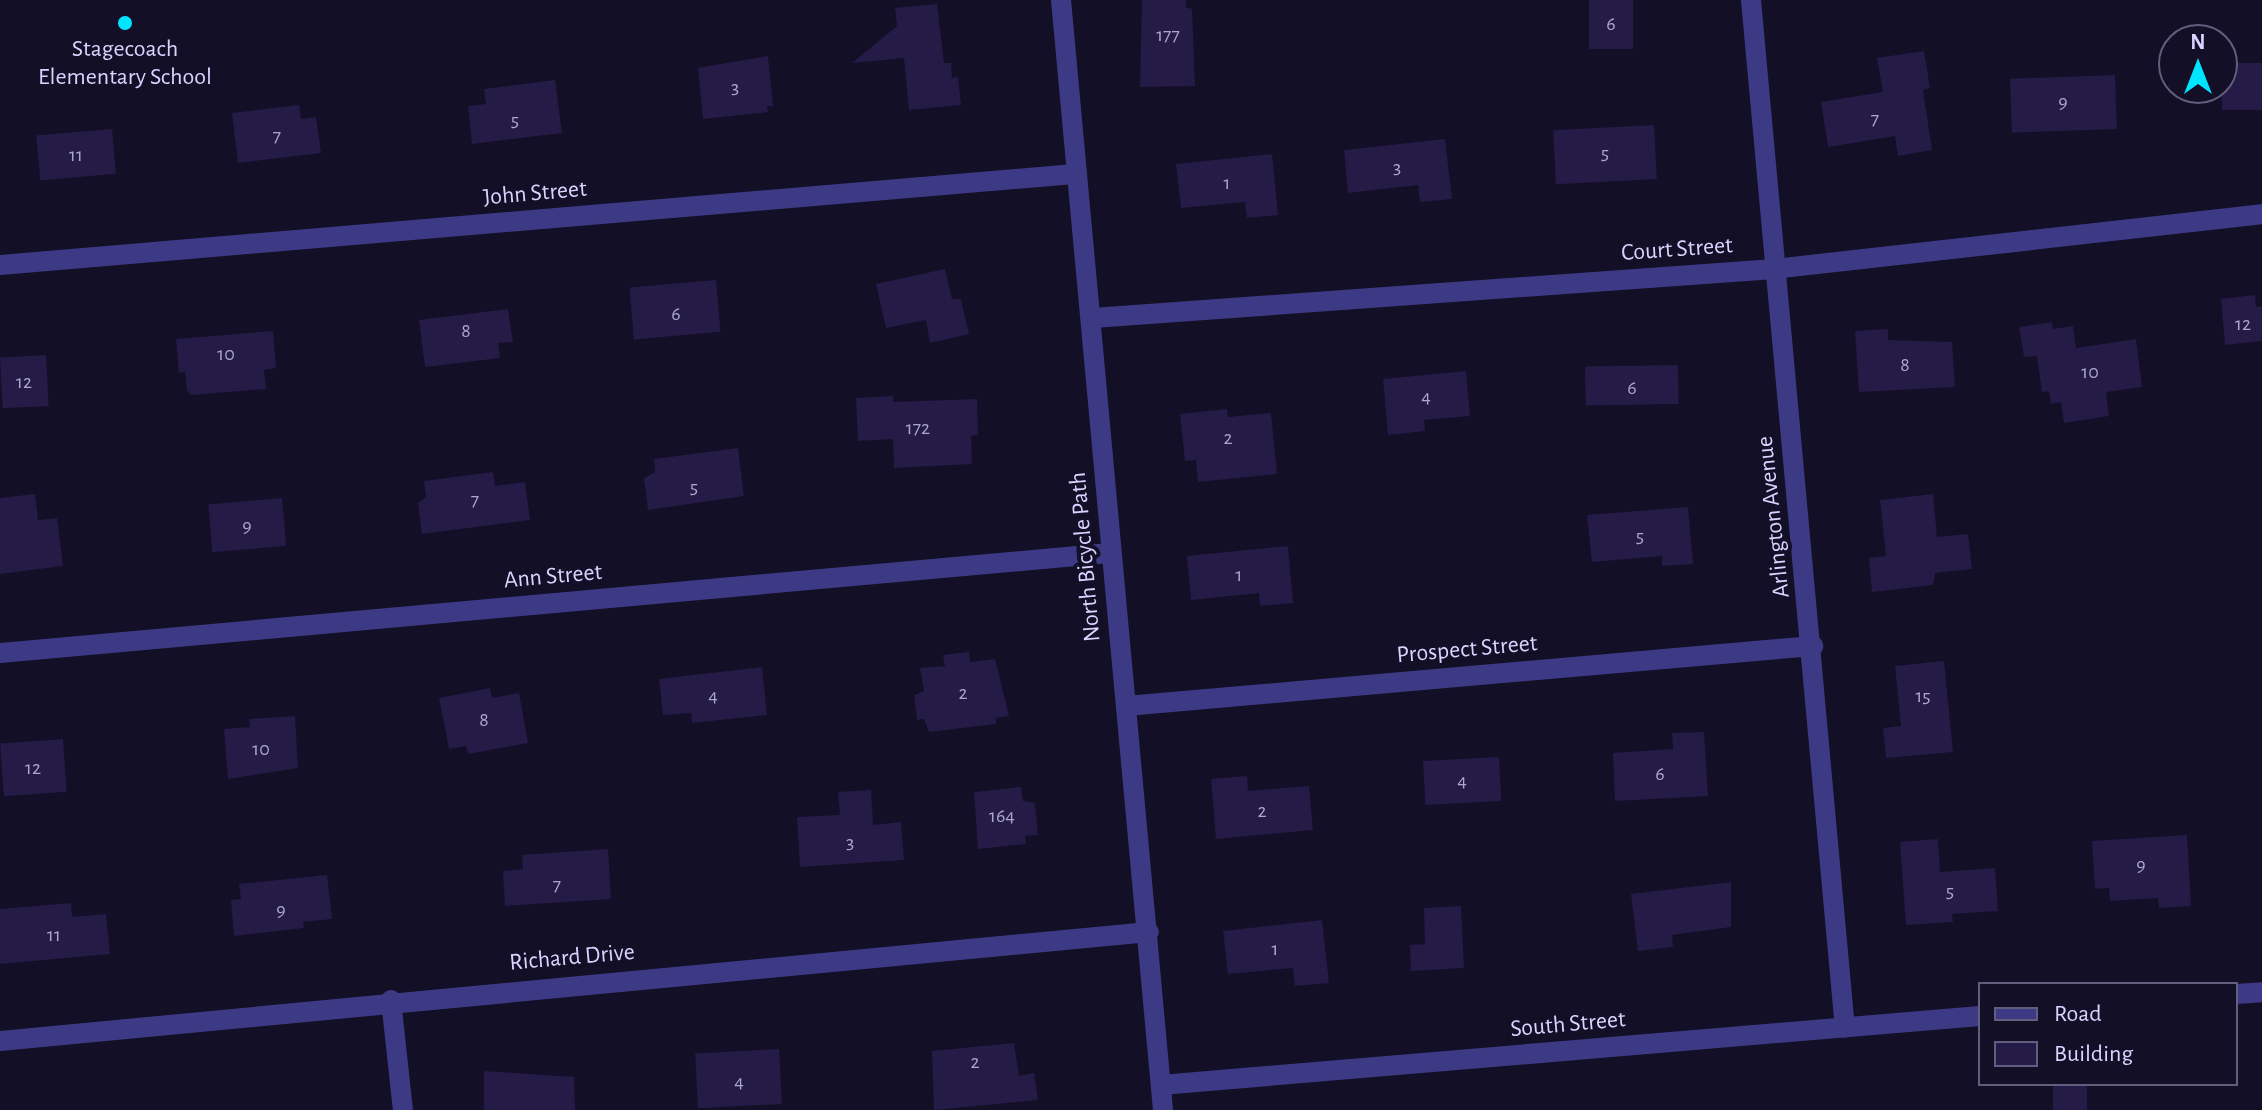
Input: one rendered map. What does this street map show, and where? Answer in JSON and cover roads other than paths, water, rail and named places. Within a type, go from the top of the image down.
[{"type":"street","name":"North Bicycle Path","points":[[1061,0],[1074,174],[1093,318],[1110,553],[1149,932],[1163,1110]]},
{"type":"street","name":"Arlington Avenue","points":[[1751,0],[1774,269],[1813,646],[1845,1028]]},
{"type":"street","name":"John Street","points":[[0,265],[1074,174]]},
{"type":"street","name":"Court Street","points":[[1093,318],[1774,269],[2262,214]]},
{"type":"street","name":"Ann Street","points":[[0,653],[1110,553]]},
{"type":"street","name":"Prospect Street","points":[[1126,706],[1813,646]]},
{"type":"street","name":"Richard Drive","points":[[0,1041],[391,1000],[1149,932]]},
{"type":"street","points":[[2238,994],[2262,992]]},
{"type":"street","points":[[391,1000],[403,1110]]},
{"type":"street","name":"South Street","points":[[1161,1085],[1978,1016]]},
{"type":"place","name":"Stagecoach Elementary School","points":[[125,23]]}]
